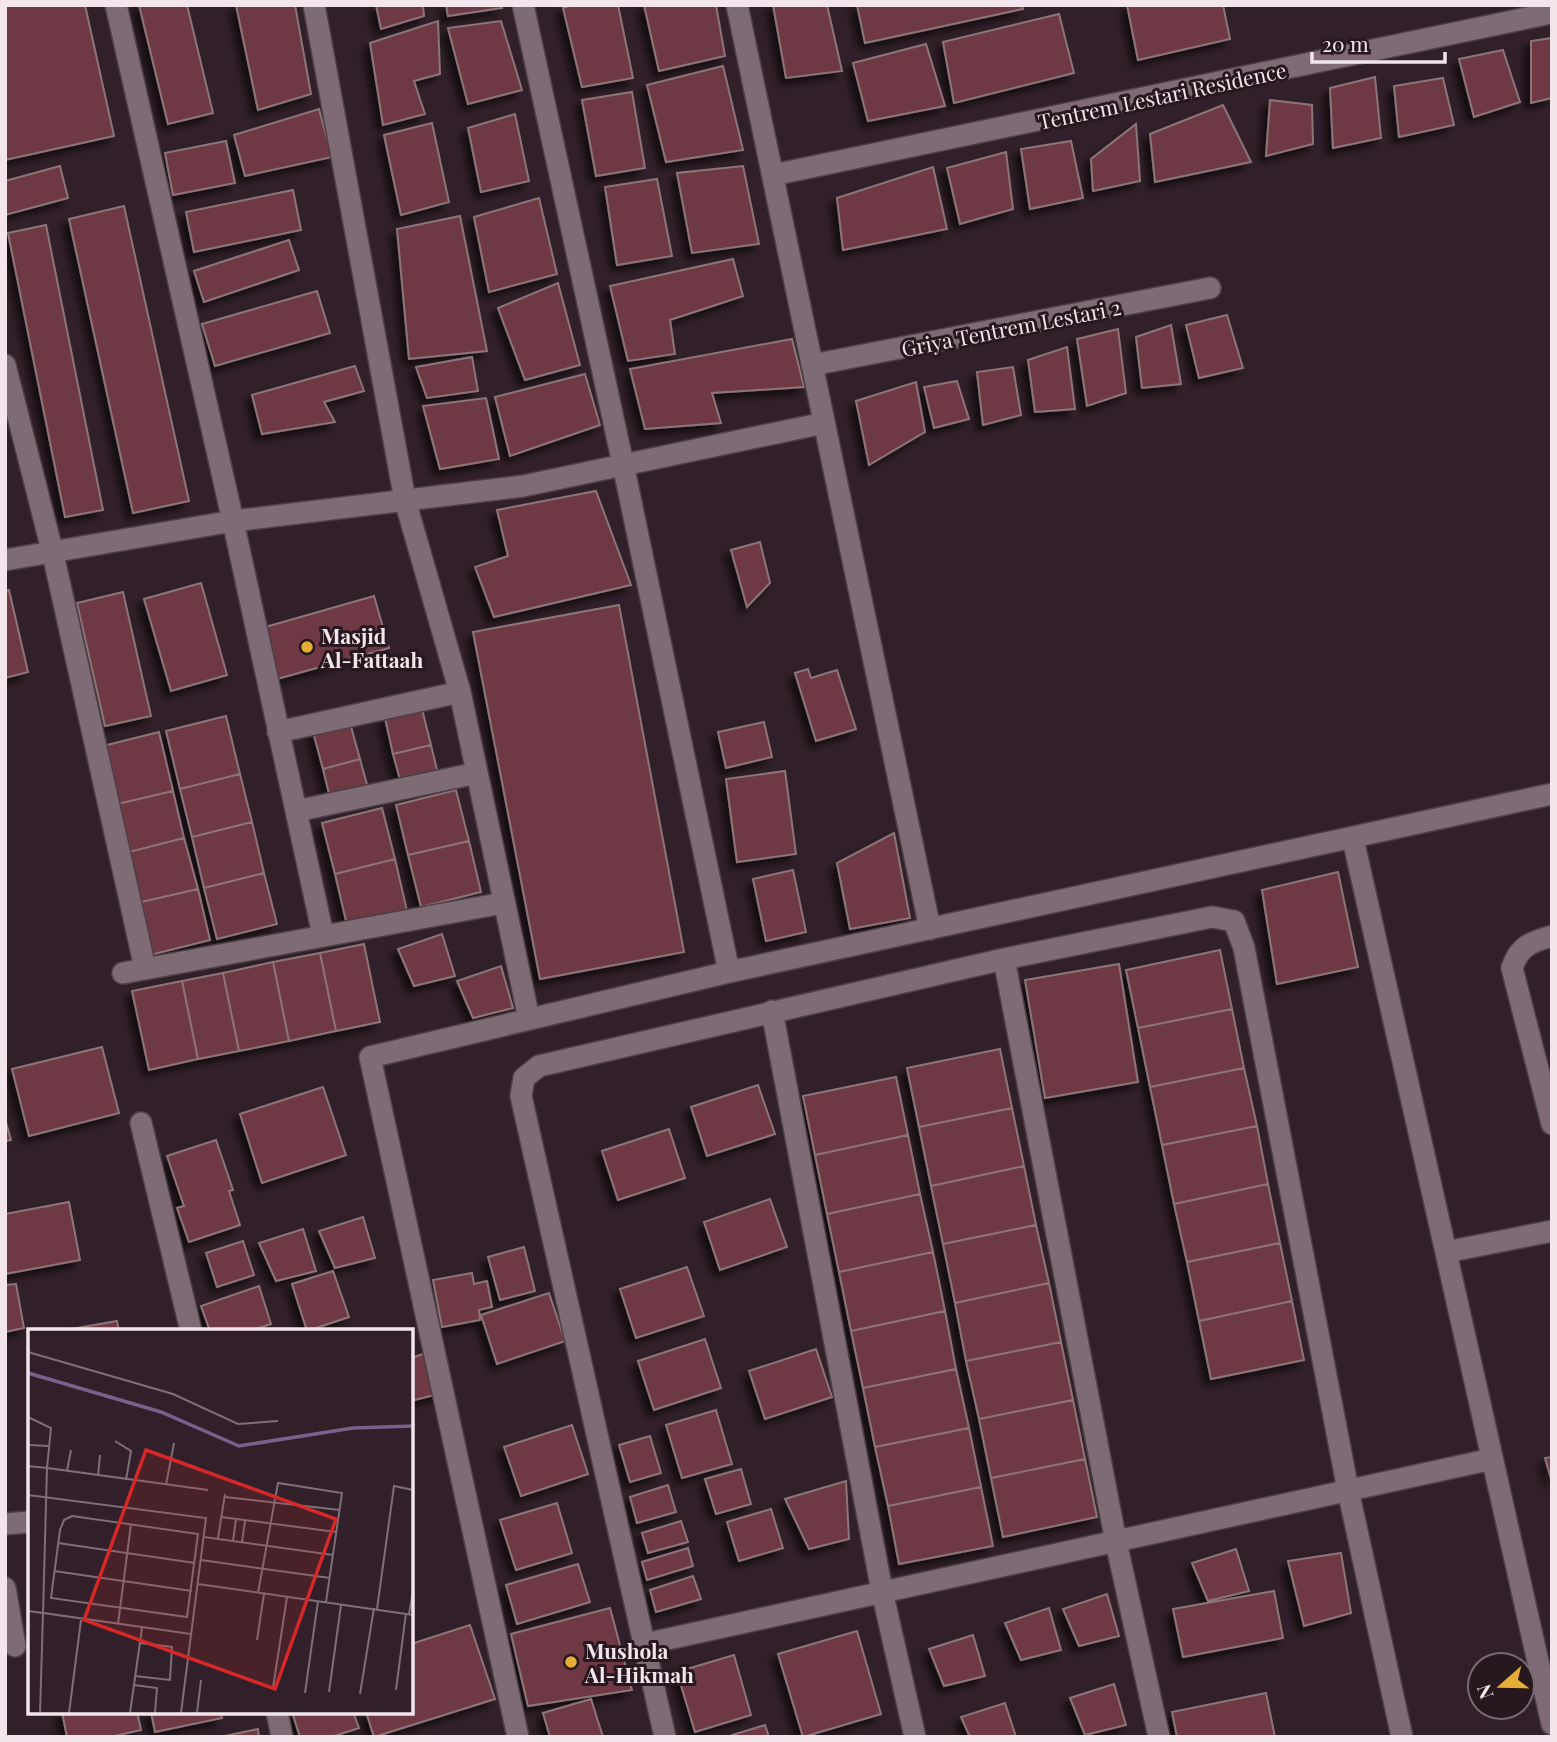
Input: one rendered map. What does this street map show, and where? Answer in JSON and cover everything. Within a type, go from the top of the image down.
[{"type":"street","points":[[116,5],[323,935]]},
{"type":"street","points":[[314,5],[405,500],[460,692],[529,1019]]},
{"type":"street","points":[[523,5],[623,464],[729,972]]},
{"type":"street","points":[[737,5],[930,929]]},
{"type":"street","name":"Tentrem Lestari Residence","points":[[773,175],[1550,13]]},
{"type":"street","name":"Griya Tentrem Lestari 2","points":[[812,365],[1210,288]]},
{"type":"street","points":[[5,365],[53,554],[145,968]]},
{"type":"street","points":[[5,561],[233,521],[523,486],[824,423]]},
{"type":"street","points":[[278,732],[460,692]]},
{"type":"street","points":[[296,811],[477,773]]},
{"type":"street","points":[[518,1737],[370,1057],[729,972],[1552,794]]},
{"type":"street","points":[[1353,839],[1552,1724]]},
{"type":"street","points":[[123,973],[503,903]]},
{"type":"street","points":[[665,1737],[522,1096],[524,1078],[539,1066],[1004,959],[1212,917],[1234,921],[1244,948],[1348,1490],[1402,1737]]},
{"type":"street","points":[[1552,936],[1530,942],[1517,952],[1512,968],[1552,1124]]},
{"type":"street","points":[[1004,959],[1116,1542],[1159,1737]]},
{"type":"street","points":[[772,1012],[882,1591],[915,1737]]},
{"type":"street","points":[[141,1123],[191,1329]]},
{"type":"street","points":[[1446,1252],[1552,1231]]},
{"type":"street","points":[[645,1644],[1492,1459]]},
{"type":"street","points":[[5,1524],[28,1522]]},
{"type":"street","points":[[5,1588],[15,1646]]},
{"type":"street","points":[[277,1714],[282,1737]]},
{"type":"building","points":[[5,5],[85,5],[114,136],[5,160]]},
{"type":"building","points":[[139,5],[187,5],[213,113],[168,124]]},
{"type":"building","points":[[236,5],[295,5],[311,94],[258,110]]},
{"type":"building","points":[[376,5],[423,5],[424,16],[381,29]]},
{"type":"building","points":[[446,5],[501,5],[502,8],[448,16]]},
{"type":"building","points":[[573,5],[618,5],[633,78],[582,87],[563,8]]},
{"type":"building","points":[[644,5],[716,5],[725,56],[659,71]]},
{"type":"building","points":[[773,5],[827,5],[842,71],[786,78]]},
{"type":"building","points":[[857,5],[1022,5],[1023,9],[865,43]]},
{"type":"building","points":[[1127,5],[1223,5],[1230,39],[1138,60]]},
{"type":"building","points":[[1059,14],[1074,73],[954,103],[943,42]]},
{"type":"building","points":[[438,21],[440,74],[414,81],[425,114],[383,125],[370,43]]},
{"type":"building","points":[[501,21],[522,90],[468,104],[448,28]]},
{"type":"building","points":[[1552,38],[1552,98],[1531,103],[1531,41]]},
{"type":"building","points":[[926,44],[945,106],[868,121],[853,63]]},
{"type":"building","points":[[1503,50],[1520,102],[1474,117],[1459,59]]},
{"type":"building","points":[[723,66],[743,150],[666,162],[647,85]]},
{"type":"building","points":[[1375,77],[1381,138],[1333,148],[1330,88]]},
{"type":"building","points":[[1443,78],[1454,125],[1399,137],[1394,86]]},
{"type":"building","points":[[632,92],[645,168],[596,176],[582,100]]},
{"type":"building","points":[[1270,100],[1312,105],[1313,144],[1266,156]]},
{"type":"building","points":[[1223,105],[1251,162],[1155,182],[1150,134]]},
{"type":"building","points":[[319,109],[332,157],[245,176],[234,135]]},
{"type":"building","points":[[515,114],[529,181],[481,192],[468,128]]},
{"type":"building","points":[[432,123],[449,202],[401,215],[384,135]]},
{"type":"building","points":[[1136,124],[1140,181],[1093,191],[1091,159]]},
{"type":"building","points":[[226,141],[235,183],[173,195],[165,153]]},
{"type":"building","points":[[1071,141],[1083,198],[1030,209],[1021,149]]},
{"type":"building","points":[[1006,152],[1013,209],[960,224],[947,168]]},
{"type":"building","points":[[60,166],[68,198],[5,215],[5,181]]},
{"type":"building","points":[[743,166],[759,244],[692,253],[677,173]]},
{"type":"building","points":[[933,167],[947,229],[843,250],[837,198]]},
{"type":"building","points":[[657,179],[672,256],[617,265],[605,187]]},
{"type":"building","points":[[293,190],[301,230],[194,252],[186,212]]},
{"type":"building","points":[[539,198],[557,274],[489,292],[474,217]]},
{"type":"building","points":[[124,206],[189,501],[133,513],[69,219]]},
{"type":"building","points":[[460,216],[487,351],[409,359],[397,229]]},
{"type":"building","points":[[46,225],[103,510],[65,517],[8,233]]},
{"type":"building","points":[[289,240],[299,270],[204,302],[194,271]]},
{"type":"building","points":[[733,259],[743,296],[670,320],[675,354],[628,361],[610,286]]},
{"type":"building","points":[[558,283],[580,365],[525,380],[498,308]]},
{"type":"building","points":[[317,291],[330,333],[215,366],[202,324]]},
{"type":"building","points":[[1227,315],[1243,368],[1199,378],[1186,325]]},
{"type":"building","points":[[1171,325],[1181,384],[1142,388],[1136,337]]},
{"type":"building","points":[[1118,329],[1126,393],[1087,406],[1077,339]]},
{"type":"building","points":[[792,339],[804,387],[712,393],[721,423],[645,429],[630,369]]},
{"type":"building","points":[[1067,347],[1075,409],[1035,412],[1028,360]]},
{"type":"building","points":[[472,357],[478,391],[427,398],[416,367]]},
{"type":"building","points":[[355,366],[364,391],[324,402],[335,422],[262,434],[252,395]]},
{"type":"building","points":[[1013,367],[1021,415],[983,425],[977,372]]},
{"type":"building","points":[[585,374],[600,425],[510,456],[495,397]]},
{"type":"building","points":[[957,381],[969,419],[934,428],[924,387]]},
{"type":"building","points":[[916,382],[925,432],[869,465],[856,401]]},
{"type":"building","points":[[486,398],[499,459],[440,469],[423,406]]},
{"type":"building","points":[[596,491],[631,585],[494,617],[475,567],[508,556],[497,510]]},
{"type":"building","points":[[760,542],[770,583],[747,607],[731,550]]},
{"type":"building","points":[[201,583],[227,675],[171,691],[144,599]]},
{"type":"building","points":[[9,590],[28,672],[5,678],[5,591]]},
{"type":"building","points":[[123,592],[151,716],[105,726],[77,603]]},
{"type":"building","points":[[374,596],[389,648],[277,679],[262,628]]},
{"type":"building","points":[[619,605],[684,952],[540,979],[473,632]]},
{"type":"building","points":[[808,669],[811,678],[837,670],[856,729],[816,741],[795,673]]},
{"type":"building","points":[[422,709],[431,745],[393,754],[385,718]]},
{"type":"building","points":[[226,716],[240,774],[180,789],[166,731]]},
{"type":"building","points":[[764,722],[772,757],[726,768],[718,732]]},
{"type":"building","points":[[350,723],[360,759],[323,769],[313,732]]},
{"type":"building","points":[[159,732],[173,791],[113,805],[99,747]]},
{"type":"building","points":[[431,745],[438,774],[401,783],[393,754]]},
{"type":"building","points":[[360,759],[368,788],[330,798],[323,769]]},
{"type":"building","points":[[785,771],[796,854],[737,862],[726,779]]},
{"type":"building","points":[[240,774],[252,822],[192,837],[180,789]]},
{"type":"building","points":[[456,790],[469,841],[408,855],[396,805]]},
{"type":"building","points":[[173,791],[184,838],[125,853],[113,805]]},
{"type":"building","points":[[382,808],[395,859],[335,874],[322,823]]},
{"type":"building","points":[[252,822],[264,873],[204,888],[192,837]]},
{"type":"building","points":[[894,833],[910,918],[850,929],[837,863]]},
{"type":"building","points":[[184,838],[198,889],[137,903],[125,853]]},
{"type":"building","points":[[469,841],[481,892],[421,907],[408,855]]},
{"type":"building","points":[[395,859],[407,911],[347,925],[335,874]]},
{"type":"building","points":[[793,870],[806,932],[766,941],[753,879]]},
{"type":"building","points":[[1338,872],[1358,967],[1277,984],[1262,890]]},
{"type":"building","points":[[264,873],[277,924],[217,939],[204,888]]},
{"type":"building","points":[[198,889],[210,940],[150,955],[137,903]]},
{"type":"building","points":[[442,934],[455,976],[414,986],[398,949]]},
{"type":"building","points":[[364,944],[380,1022],[336,1031],[320,953]]},
{"type":"building","points":[[1220,950],[1232,1009],[1138,1028],[1126,970]]},
{"type":"building","points":[[320,953],[336,1031],[289,1041],[273,962]]},
{"type":"building","points":[[273,962],[289,1041],[239,1051],[223,973]]},
{"type":"building","points":[[1119,964],[1138,1082],[1045,1098],[1025,980]]},
{"type":"building","points":[[501,966],[513,1008],[473,1018],[457,981]]},
{"type":"building","points":[[223,973],[239,1051],[198,1059],[182,981]]},
{"type":"building","points":[[182,981],[198,1059],[149,1070],[132,991]]},
{"type":"building","points":[[1232,1009],[1244,1068],[1150,1087],[1138,1028]]},
{"type":"building","points":[[102,1047],[119,1113],[29,1136],[12,1069]]},
{"type":"building","points":[[1000,1049],[1012,1108],[919,1127],[907,1068]]},
{"type":"building","points":[[1244,1068],[1257,1126],[1162,1145],[1150,1087]]},
{"type":"building","points":[[896,1077],[908,1135],[815,1155],[803,1096]]},
{"type":"building","points":[[758,1085],[775,1134],[707,1156],[691,1107]]},
{"type":"building","points":[[323,1087],[346,1155],[262,1183],[240,1114]]},
{"type":"building","points":[[1012,1108],[1024,1166],[931,1186],[919,1127]]},
{"type":"building","points":[[5,1119],[11,1140],[5,1141]]},
{"type":"building","points":[[1257,1126],[1268,1184],[1174,1204],[1162,1145]]},
{"type":"building","points":[[669,1129],[685,1178],[618,1200],[602,1151]]},
{"type":"building","points":[[908,1135],[920,1194],[827,1214],[815,1155]]},
{"type":"building","points":[[216,1140],[233,1190],[229,1191],[240,1225],[189,1242],[177,1208],[184,1206],[167,1156]]},
{"type":"building","points":[[1024,1166],[1036,1225],[943,1244],[931,1186]]},
{"type":"building","points":[[1268,1184],[1280,1243],[1187,1262],[1174,1204]]},
{"type":"building","points":[[920,1194],[933,1252],[839,1272],[827,1214]]},
{"type":"building","points":[[770,1199],[787,1247],[720,1270],[704,1222]]},
{"type":"building","points":[[69,1202],[80,1260],[5,1274],[5,1214]]},
{"type":"building","points":[[363,1217],[375,1258],[335,1268],[319,1231]]},
{"type":"building","points":[[1036,1225],[1049,1283],[955,1303],[943,1244]]},
{"type":"building","points":[[303,1229],[316,1271],[276,1281],[259,1243]]},
{"type":"building","points":[[243,1241],[254,1275],[217,1287],[206,1253]]},
{"type":"building","points":[[1280,1243],[1292,1301],[1199,1321],[1187,1262]]},
{"type":"building","points":[[524,1247],[535,1291],[500,1300],[488,1257]]},
{"type":"building","points":[[933,1252],[945,1311],[851,1331],[839,1272]]},
{"type":"building","points":[[687,1267],[704,1316],[636,1338],[620,1289]]},
{"type":"building","points":[[333,1271],[349,1317],[306,1329],[292,1284]]},
{"type":"building","points":[[472,1273],[474,1284],[487,1281],[492,1307],[479,1310],[480,1320],[442,1327],[433,1280]]},
{"type":"building","points":[[1049,1283],[1061,1342],[966,1361],[955,1303]]},
{"type":"building","points":[[16,1284],[24,1328],[5,1332],[5,1285]]},
{"type":"building","points":[[259,1286],[271,1324],[256,1329],[209,1329],[201,1306]]},
{"type":"building","points":[[549,1293],[565,1341],[497,1364],[481,1315]]},
{"type":"building","points":[[1292,1301],[1304,1360],[1211,1379],[1199,1321]]},
{"type":"building","points":[[945,1311],[956,1369],[863,1388],[851,1331]]},
{"type":"building","points":[[117,1321],[119,1329],[71,1329]]},
{"type":"building","points":[[705,1339],[721,1388],[654,1410],[638,1361]]},
{"type":"building","points":[[1061,1342],[1073,1400],[979,1419],[966,1361]]},
{"type":"building","points":[[816,1349],[832,1397],[765,1419],[749,1371]]},
{"type":"building","points":[[429,1352],[442,1393],[413,1400],[413,1357]]},
{"type":"building","points":[[956,1369],[969,1428],[875,1447],[863,1388]]},
{"type":"building","points":[[1073,1400],[1085,1459],[991,1478],[979,1419]]},
{"type":"building","points":[[716,1410],[732,1464],[682,1478],[666,1425]]},
{"type":"building","points":[[572,1425],[588,1474],[521,1496],[504,1447]]},
{"type":"building","points":[[969,1428],[981,1487],[888,1506],[875,1447]]},
{"type":"building","points":[[650,1436],[661,1473],[630,1482],[619,1445]]},
{"type":"building","points":[[1552,1457],[1552,1482],[1545,1458]]},
{"type":"building","points":[[1085,1459],[1097,1517],[1003,1537],[991,1478]]},
{"type":"building","points":[[741,1469],[751,1504],[716,1514],[705,1479]]},
{"type":"building","points":[[846,1481],[849,1539],[809,1549],[785,1499]]},
{"type":"building","points":[[668,1485],[676,1512],[637,1523],[630,1497]]},
{"type":"building","points":[[981,1487],[993,1546],[899,1564],[888,1506]]},
{"type":"building","points":[[557,1503],[572,1553],[516,1570],[500,1520]]},
{"type":"building","points":[[771,1509],[783,1548],[739,1561],[727,1522]]},
{"type":"building","points":[[681,1521],[688,1542],[648,1553],[642,1533]]},
{"type":"building","points":[[688,1548],[693,1566],[647,1580],[642,1562]]},
{"type":"building","points":[[1236,1549],[1249,1591],[1208,1601],[1192,1563]]},
{"type":"building","points":[[1341,1553],[1351,1613],[1304,1626],[1288,1561]]},
{"type":"building","points":[[578,1564],[590,1602],[517,1624],[506,1585]]},
{"type":"building","points":[[693,1576],[701,1599],[656,1612],[650,1590]]},
{"type":"building","points":[[1274,1591],[1283,1638],[1183,1657],[1173,1609]]},
{"type":"building","points":[[1107,1594],[1119,1636],[1079,1646],[1063,1609]]},
{"type":"building","name":"Mushola Al-Hikmah","points":[[610,1608],[632,1690],[528,1706],[511,1634]]},
{"type":"building","points":[[1049,1608],[1061,1650],[1021,1660],[1005,1623]]},
{"type":"building","points":[[470,1625],[495,1699],[374,1737],[367,1714],[413,1714],[413,1643]]},
{"type":"building","points":[[857,1631],[881,1714],[803,1737],[778,1654]]},
{"type":"building","points":[[973,1635],[985,1676],[944,1686],[929,1649]]},
{"type":"building","points":[[734,1655],[751,1715],[695,1732],[677,1672]]},
{"type":"building","points":[[1114,1684],[1126,1725],[1085,1735],[1070,1698]]},
{"type":"building","points":[[1266,1693],[1275,1737],[1177,1737],[1172,1712]]},
{"type":"building","points":[[591,1699],[603,1737],[550,1737],[543,1713]]},
{"type":"building","points":[[1005,1703],[1016,1737],[970,1737],[961,1717]]},
{"type":"building","points":[[62,1714],[137,1714],[141,1730],[110,1737],[67,1737]]},
{"type":"building","points":[[151,1714],[221,1714],[222,1718],[155,1732]]},
{"type":"building","points":[[293,1714],[354,1714],[359,1728],[331,1737],[300,1737]]},
{"type":"building","points":[[765,1725],[769,1737],[732,1735]]},
{"type":"building","points":[[258,1729],[259,1737],[220,1737]]},
{"type":"place","name":"Masjid Al-Fattaah","points":[[307,647]]},
{"type":"place","name":"Mushola Al-Hikmah","points":[[571,1662]]}]
